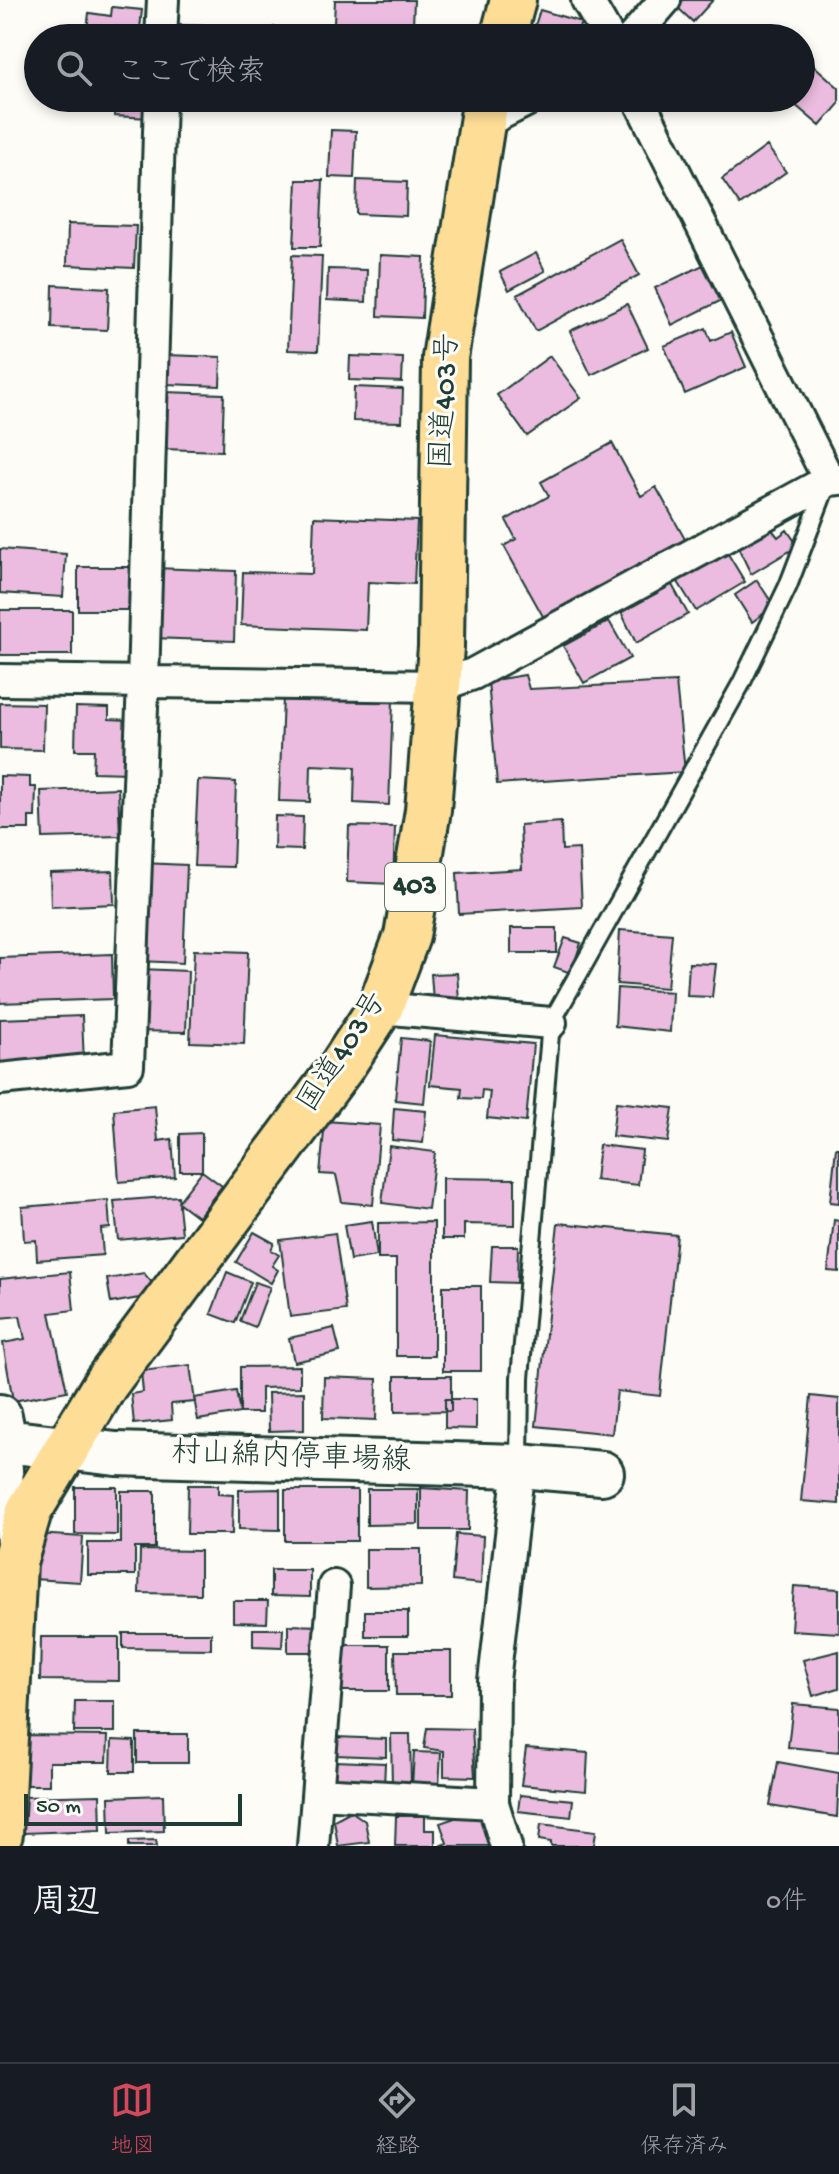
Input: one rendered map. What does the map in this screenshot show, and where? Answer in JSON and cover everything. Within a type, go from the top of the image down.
[{"type":"highway","points":[[507,24],[513,0]]},
{"type":"highway","name":"国道403号","points":[[0,1834],[14,1563],[29,1511],[64,1447],[106,1383],[342,1066],[380,1008],[407,936],[428,810],[439,686],[445,358],[484,112]]},
{"type":"main road","name":"村山綿内停車場線","points":[[2,1429],[64,1447],[116,1454],[519,1466],[602,1473]]},
{"type":"street","points":[[162,24],[163,0]]},
{"type":"street","points":[[587,0],[601,24]]},
{"type":"street","points":[[644,24],[665,0]]},
{"type":"street","points":[[0,1079],[128,1066],[160,112]]},
{"type":"street","points":[[0,680],[439,686],[473,674],[834,480],[645,112]]},
{"type":"street","points":[[380,1008],[551,1023]]},
{"type":"street","points":[[2,1429],[4,1509],[14,1563]]},
{"type":"street","points":[[506,1846],[493,1803],[494,1681],[519,1466]]},
{"type":"street","points":[[313,1846],[334,1586]]},
{"type":"street","points":[[318,1793],[493,1803]]},
{"type":"lane","points":[[519,1466],[520,1378],[551,1023],[741,684],[834,480]]},
{"type":"building","points":[[335,0],[414,0],[413,24],[334,23]]},
{"type":"building","points":[[683,0],[713,0],[693,22],[677,7]]},
{"type":"building","points":[[112,7],[142,10],[140,24],[88,24],[89,13],[111,16]]},
{"type":"building","points":[[540,10],[581,22],[580,24],[536,24]]},
{"type":"building","points":[[815,66],[839,88],[839,104],[820,126],[804,112],[815,112]]},
{"type":"building","points":[[114,112],[150,112],[150,118],[114,116]]},
{"type":"building","points":[[331,130],[356,131],[354,178],[329,177]]},
{"type":"building","points":[[767,146],[786,172],[740,205],[722,179]]},
{"type":"building","points":[[297,180],[323,180],[320,247],[294,247]]},
{"type":"building","points":[[357,180],[407,182],[406,216],[356,214]]},
{"type":"building","points":[[68,224],[136,226],[134,268],[67,265]]},
{"type":"building","points":[[620,239],[639,275],[536,331],[517,295]]},
{"type":"building","points":[[536,253],[545,271],[509,290],[500,272]]},
{"type":"building","points":[[292,255],[322,256],[318,351],[288,350]]},
{"type":"building","points":[[380,255],[424,257],[422,318],[378,316]]},
{"type":"building","points":[[705,264],[722,300],[672,325],[655,288]]},
{"type":"building","points":[[328,269],[367,270],[366,302],[327,300]]},
{"type":"building","points":[[53,285],[109,288],[107,330],[52,328]]},
{"type":"building","points":[[627,304],[648,348],[591,375],[570,331]]},
{"type":"building","points":[[706,328],[711,341],[731,332],[746,367],[685,394],[664,346]]},
{"type":"building","points":[[166,355],[221,357],[220,386],[166,384]]},
{"type":"building","points":[[350,356],[403,358],[402,382],[349,380]]},
{"type":"building","points":[[550,356],[581,398],[527,436],[497,395]]},
{"type":"building","points":[[354,387],[403,389],[402,422],[353,421]]},
{"type":"building","points":[[164,392],[224,394],[222,451],[162,449]]},
{"type":"building","points":[[612,443],[641,496],[656,487],[686,541],[545,620],[504,546],[516,539],[506,520],[549,496],[541,482]]},
{"type":"building","points":[[314,517],[417,521],[414,584],[368,582],[366,630],[241,625],[243,572],[312,574]]},
{"type":"building","points":[[769,526],[778,537],[787,530],[798,546],[751,574],[738,547]]},
{"type":"building","points":[[0,549],[66,554],[63,597],[0,593]]},
{"type":"building","points":[[725,549],[745,582],[696,611],[675,577]]},
{"type":"building","points":[[78,567],[135,567],[135,610],[78,610]]},
{"type":"building","points":[[154,568],[236,571],[234,641],[152,638]]},
{"type":"building","points":[[757,580],[774,606],[752,622],[735,595]]},
{"type":"building","points":[[671,583],[688,614],[636,643],[621,612]]},
{"type":"building","points":[[0,610],[72,610],[72,655],[0,655]]},
{"type":"building","points":[[609,621],[630,658],[584,683],[563,646]]},
{"type":"building","points":[[525,675],[529,689],[676,682],[685,772],[497,784],[488,681]]},
{"type":"building","points":[[283,697],[393,701],[389,805],[354,803],[355,767],[311,765],[310,802],[279,801]]},
{"type":"building","points":[[0,703],[44,704],[43,750],[0,749]]},
{"type":"building","points":[[76,707],[109,708],[109,719],[130,720],[129,773],[93,772],[94,750],[75,750]]},
{"type":"building","points":[[0,776],[30,777],[30,787],[36,787],[35,817],[29,817],[29,829],[0,829]]},
{"type":"building","points":[[198,780],[236,782],[233,867],[194,866]]},
{"type":"building","points":[[118,788],[120,836],[43,838],[41,791]]},
{"type":"building","points":[[275,816],[303,817],[302,850],[274,849]]},
{"type":"building","points":[[561,822],[562,850],[579,849],[582,907],[459,914],[457,873],[522,869],[520,825]]},
{"type":"building","points":[[349,826],[395,827],[393,884],[347,882]]},
{"type":"building","points":[[142,863],[187,865],[183,963],[139,961]]},
{"type":"building","points":[[113,871],[114,904],[51,907],[50,873]]},
{"type":"building","points":[[511,928],[557,928],[557,953],[511,953]]},
{"type":"building","points":[[620,930],[672,934],[667,988],[617,984]]},
{"type":"building","points":[[565,938],[581,943],[571,973],[554,967]]},
{"type":"building","points":[[194,950],[248,952],[244,1044],[190,1042]]},
{"type":"building","points":[[112,954],[113,999],[0,1003],[0,958]]},
{"type":"building","points":[[689,963],[716,964],[712,997],[687,996]]},
{"type":"building","points":[[140,969],[188,971],[186,1032],[137,1031]]},
{"type":"building","points":[[457,973],[459,1000],[433,1001],[431,974]]},
{"type":"building","points":[[617,988],[672,992],[670,1032],[615,1026]]},
{"type":"building","points":[[82,1016],[84,1064],[0,1067],[0,1019]]},
{"type":"building","points":[[435,1035],[533,1044],[526,1122],[487,1118],[490,1091],[482,1090],[481,1099],[461,1098],[462,1088],[430,1085]]},
{"type":"building","points":[[401,1038],[430,1041],[424,1103],[395,1100]]},
{"type":"building","points":[[616,1102],[673,1108],[668,1142],[612,1136]]},
{"type":"building","points":[[155,1106],[158,1141],[172,1139],[175,1177],[119,1182],[114,1110]]},
{"type":"building","points":[[394,1108],[426,1111],[423,1143],[392,1140]]},
{"type":"building","points":[[325,1121],[380,1125],[373,1205],[342,1202],[336,1175],[320,1174]]},
{"type":"building","points":[[202,1133],[202,1171],[180,1171],[180,1134]]},
{"type":"building","points":[[599,1145],[642,1150],[638,1185],[595,1180]]},
{"type":"building","points":[[389,1146],[435,1152],[428,1209],[382,1203]]},
{"type":"building","points":[[836,1148],[839,1148],[839,1203],[830,1202]]},
{"type":"building","points":[[202,1171],[222,1186],[198,1217],[178,1202]]},
{"type":"building","points":[[442,1178],[515,1179],[515,1225],[464,1224],[464,1239],[442,1239]]},
{"type":"building","points":[[178,1196],[182,1234],[118,1240],[114,1201]]},
{"type":"building","points":[[108,1200],[110,1228],[101,1229],[103,1255],[37,1260],[36,1240],[24,1241],[22,1207]]},
{"type":"building","points":[[834,1220],[839,1221],[839,1272],[828,1271]]},
{"type":"building","points":[[372,1221],[377,1256],[350,1260],[344,1225]]},
{"type":"building","points":[[434,1222],[434,1356],[396,1356],[396,1259],[378,1259],[378,1223]]},
{"type":"building","points":[[558,1223],[677,1235],[660,1396],[617,1391],[612,1434],[536,1426]]},
{"type":"building","points":[[254,1232],[274,1243],[271,1250],[279,1255],[272,1266],[278,1270],[271,1283],[236,1262]]},
{"type":"building","points":[[335,1233],[346,1310],[290,1317],[280,1240]]},
{"type":"building","points":[[492,1246],[518,1246],[517,1283],[490,1282]]},
{"type":"building","points":[[70,1272],[74,1310],[50,1313],[67,1391],[13,1401],[3,1343],[25,1339],[20,1316],[0,1318],[0,1279]]},
{"type":"building","points":[[227,1272],[251,1282],[235,1323],[211,1314]]},
{"type":"building","points":[[144,1273],[152,1283],[139,1298],[111,1303],[107,1279]]},
{"type":"building","points":[[255,1282],[270,1287],[255,1327],[240,1321]]},
{"type":"building","points":[[443,1286],[481,1286],[481,1371],[443,1371]]},
{"type":"building","points":[[334,1328],[340,1352],[294,1362],[289,1338]]},
{"type":"building","points":[[190,1365],[195,1402],[171,1404],[172,1420],[134,1424],[131,1394],[143,1392],[141,1371]]},
{"type":"building","points":[[300,1366],[300,1387],[261,1388],[261,1413],[240,1413],[240,1367]]},
{"type":"building","points":[[395,1376],[451,1376],[451,1411],[395,1412]]},
{"type":"building","points":[[324,1377],[377,1379],[376,1420],[323,1418]]},
{"type":"building","points":[[236,1391],[240,1413],[198,1420],[194,1398]]},
{"type":"building","points":[[304,1392],[304,1430],[269,1431],[268,1393]]},
{"type":"building","points":[[811,1396],[839,1399],[839,1504],[801,1501]]},
{"type":"building","points":[[445,1399],[476,1399],[476,1429],[445,1428]]},
{"type":"building","points":[[188,1485],[218,1485],[218,1494],[233,1495],[232,1534],[187,1534]]},
{"type":"building","points":[[75,1487],[117,1487],[117,1535],[75,1534]]},
{"type":"building","points":[[421,1488],[469,1491],[468,1530],[421,1530]]},
{"type":"building","points":[[280,1489],[280,1530],[239,1529],[239,1490]]},
{"type":"building","points":[[367,1489],[418,1489],[418,1524],[367,1525]]},
{"type":"building","points":[[285,1490],[357,1490],[357,1541],[285,1541]]},
{"type":"building","points":[[121,1491],[155,1491],[155,1548],[135,1548],[135,1575],[88,1575],[88,1543],[121,1543]]},
{"type":"building","points":[[36,1534],[83,1537],[80,1582],[33,1579]]},
{"type":"building","points":[[456,1534],[483,1536],[481,1584],[452,1581]]},
{"type":"building","points":[[366,1549],[421,1549],[421,1586],[366,1587]]},
{"type":"building","points":[[140,1550],[200,1551],[200,1594],[139,1593]]},
{"type":"building","points":[[271,1570],[310,1570],[310,1597],[271,1596]]},
{"type":"building","points":[[794,1586],[839,1589],[839,1633],[791,1630]]},
{"type":"building","points":[[233,1601],[268,1601],[267,1623],[233,1622]]},
{"type":"building","points":[[365,1611],[408,1611],[408,1636],[365,1636]]},
{"type":"building","points":[[288,1625],[322,1626],[321,1652],[288,1652]]},
{"type":"building","points":[[253,1629],[283,1629],[282,1647],[253,1646]]},
{"type":"building","points":[[123,1633],[211,1633],[211,1649],[123,1648]]},
{"type":"building","points":[[41,1637],[119,1637],[119,1681],[40,1680]]},
{"type":"building","points":[[343,1645],[389,1645],[389,1691],[342,1691]]},
{"type":"building","points":[[395,1651],[451,1651],[451,1695],[396,1695]]},
{"type":"building","points":[[839,1651],[839,1688],[813,1696],[803,1660]]},
{"type":"building","points":[[75,1701],[115,1701],[115,1732],[74,1732]]},
{"type":"building","points":[[793,1704],[839,1708],[839,1752],[788,1747]]},
{"type":"building","points":[[427,1728],[472,1729],[475,1777],[444,1776],[444,1751],[424,1748]]},
{"type":"building","points":[[137,1734],[188,1734],[188,1763],[137,1763]]},
{"type":"building","points":[[391,1734],[410,1734],[411,1785],[392,1786]]},
{"type":"building","points":[[18,1735],[108,1736],[107,1762],[49,1762],[49,1785],[18,1785]]},
{"type":"building","points":[[336,1737],[386,1739],[386,1757],[335,1755]]},
{"type":"building","points":[[112,1740],[134,1741],[134,1772],[111,1772]]},
{"type":"building","points":[[526,1748],[588,1753],[586,1791],[521,1785]]},
{"type":"building","points":[[414,1752],[441,1753],[439,1787],[412,1786]]},
{"type":"building","points":[[335,1761],[385,1763],[384,1787],[334,1784]]},
{"type":"building","points":[[778,1762],[839,1773],[837,1817],[770,1806]]},
{"type":"building","points":[[100,1795],[101,1830],[24,1833],[23,1797]]},
{"type":"building","points":[[163,1795],[164,1831],[110,1833],[109,1797]]},
{"type":"building","points":[[520,1795],[573,1800],[571,1817],[518,1811]]},
{"type":"building","points":[[487,1807],[500,1846],[439,1846],[447,1843],[440,1823]]},
{"type":"building","points":[[351,1811],[365,1821],[369,1842],[338,1846],[334,1820]]},
{"type":"building","points":[[396,1816],[425,1816],[425,1830],[435,1830],[435,1846],[395,1846]]},
{"type":"building","points":[[541,1824],[596,1831],[594,1846],[551,1846],[551,1842],[539,1840]]},
{"type":"building","points":[[156,1840],[157,1846],[129,1846],[129,1841]]}]
